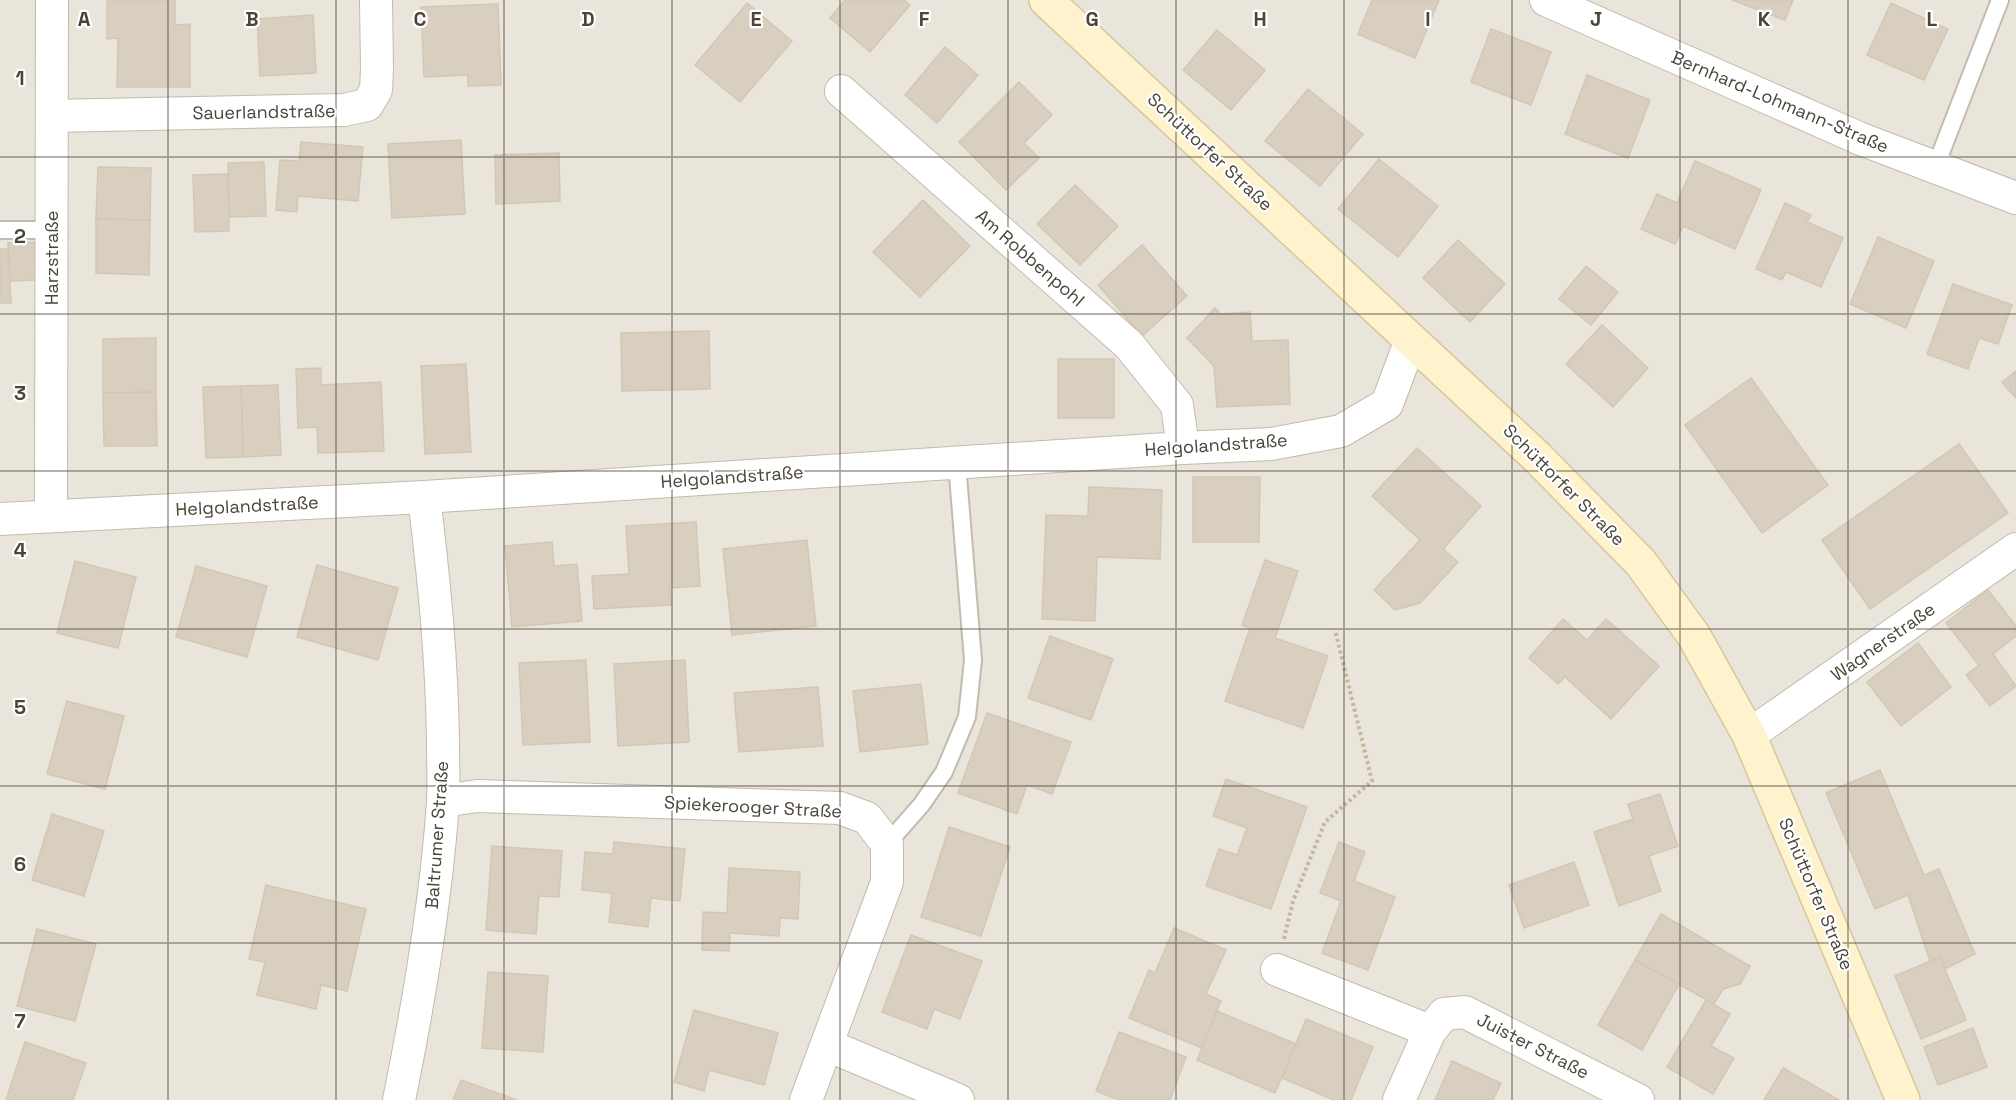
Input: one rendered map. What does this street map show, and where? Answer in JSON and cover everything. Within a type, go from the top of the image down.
[{"type":"main road","name":"Schüttorfer Straße","points":[[1046,0],[1537,457],[1641,563],[1694,636],[1749,735],[1903,1100]]},
{"type":"street","name":"Harzstraße","points":[[51,516],[52,0]]},
{"type":"street","name":"Sauerlandstraße","points":[[52,116],[344,110],[367,105],[376,90],[377,79],[375,0]]},
{"type":"street","name":"Bernhard-Lohmann-Straße","points":[[1546,0],[1861,139],[2016,198]]},
{"type":"street","name":"Am Robbenpohl","points":[[842,91],[1129,345],[1178,405],[1183,448]]},
{"type":"street","name":"Helgolandstraße","points":[[0,519],[424,497],[1271,444],[1341,430],[1387,404],[1411,340]]},
{"type":"street","name":"Baltrumer Straße","points":[[399,1100],[422,980],[443,801],[438,613],[424,497]]},
{"type":"street","name":"Wagnerstraße","points":[[1749,735],[2016,549]]},
{"type":"street","name":"Spiekerooger Straße","points":[[443,801],[477,796],[840,808],[867,818],[887,844]]},
{"type":"street","points":[[806,1100],[886,882],[887,844]]},
{"type":"street","points":[[1277,970],[1430,1031]]},
{"type":"street","name":"Juister Straße","points":[[1399,1100],[1430,1031],[1444,1014],[1465,1012],[1638,1100]]},
{"type":"street","points":[[827,1045],[958,1100]]},
{"type":"lane","points":[[1935,168],[2000,0]]},
{"type":"lane","points":[[0,230],[52,230]]},
{"type":"lane","points":[[887,844],[922,804],[944,772],[968,717],[974,660],[957,463]]},
{"type":"path","points":[[1277,970],[1293,901],[1325,822],[1371,781],[1335,630]]},
{"type":"shaded area","points":[[0,0],[2016,0],[2016,1100],[0,1100]]},
{"type":"building","points":[[107,0],[175,0],[175,25],[190,24],[190,87],[117,87],[118,38],[107,39]]},
{"type":"building","points":[[845,0],[904,0],[910,5],[870,52],[830,18]]},
{"type":"building","points":[[1372,0],[1439,0],[1415,58],[1358,34]]},
{"type":"building","points":[[1732,0],[1793,0],[1785,20]]},
{"type":"building","points":[[747,3],[792,41],[740,102],[695,65]]},
{"type":"building","points":[[1891,3],[1948,29],[1924,80],[1867,55]]},
{"type":"building","points":[[498,4],[501,85],[468,86],[468,75],[424,77],[421,7]]},
{"type":"building","points":[[313,15],[316,73],[260,76],[257,19]]},
{"type":"building","points":[[1491,29],[1551,52],[1531,105],[1471,82]]},
{"type":"building","points":[[1217,30],[1265,70],[1231,110],[1183,70]]},
{"type":"building","points":[[945,47],[978,75],[937,123],[905,95]]},
{"type":"building","points":[[1587,75],[1650,100],[1628,158],[1565,134]]},
{"type":"building","points":[[1019,82],[1052,115],[1024,143],[1039,158],[1006,190],[959,142]]},
{"type":"building","points":[[1308,89],[1363,134],[1320,186],[1265,141]]},
{"type":"building","points":[[461,140],[465,214],[392,218],[388,144]]},
{"type":"building","points":[[301,142],[363,147],[358,201],[298,196],[297,212],[276,210],[280,160],[299,161]]},
{"type":"building","points":[[559,153],[560,201],[496,204],[495,155]]},
{"type":"building","points":[[1379,159],[1438,206],[1398,257],[1338,209]]},
{"type":"building","points":[[1695,161],[1761,190],[1735,249],[1683,226],[1675,244],[1641,229],[1657,194],[1677,203]]},
{"type":"building","points":[[264,162],[266,216],[229,217],[228,163]]},
{"type":"building","points":[[98,167],[151,168],[150,220],[96,219]]},
{"type":"building","points":[[228,174],[229,231],[195,232],[193,175]]},
{"type":"building","points":[[1075,185],[1118,226],[1080,265],[1037,224]]},
{"type":"building","points":[[923,200],[970,246],[920,297],[873,252]]},
{"type":"building","points":[[1785,203],[1811,215],[1807,222],[1843,238],[1821,287],[1786,272],[1782,280],[1756,269]]},
{"type":"building","points":[[96,219],[150,220],[149,275],[96,273]]},
{"type":"building","points":[[1878,237],[1934,261],[1906,328],[1850,304]]},
{"type":"building","points":[[1458,240],[1505,284],[1470,322],[1423,278]]},
{"type":"building","points":[[35,242],[37,280],[10,281],[8,243]]},
{"type":"building","points":[[1142,245],[1187,296],[1142,336],[1098,285]]},
{"type":"building","points":[[0,249],[8,249],[11,303],[0,303]]},
{"type":"building","points":[[1586,266],[1618,292],[1591,325],[1559,299]]},
{"type":"building","points":[[1953,284],[2012,305],[1998,344],[1979,338],[1968,369],[1927,354]]},
{"type":"building","points":[[1215,308],[1221,314],[1250,312],[1252,341],[1288,340],[1290,404],[1217,407],[1214,366],[1187,338]]},
{"type":"building","points":[[1602,325],[1648,368],[1613,407],[1566,364]]},
{"type":"building","points":[[709,331],[710,389],[622,391],[621,333]]},
{"type":"building","points":[[156,338],[156,392],[103,393],[103,339]]},
{"type":"building","points":[[1058,359],[1114,359],[1114,418],[1058,418]]},
{"type":"building","points":[[466,364],[471,452],[425,454],[421,366]]},
{"type":"building","points":[[321,368],[321,385],[381,382],[384,451],[318,453],[317,427],[298,428],[296,369]]},
{"type":"building","points":[[2016,371],[2016,398],[2002,382]]},
{"type":"building","points":[[1751,378],[1828,485],[1762,533],[1685,425]]},
{"type":"building","points":[[278,385],[281,455],[243,457],[241,386]]},
{"type":"building","points":[[241,386],[243,457],[206,458],[203,387]]},
{"type":"building","points":[[156,392],[157,446],[104,446],[103,393]]},
{"type":"building","points":[[1959,444],[2008,513],[1870,609],[1822,540]]},
{"type":"building","points":[[1417,448],[1481,506],[1443,549],[1458,562],[1420,603],[1395,610],[1374,590],[1420,540],[1372,496]]},
{"type":"building","points":[[1193,477],[1260,477],[1259,542],[1193,542]]},
{"type":"building","points":[[1089,487],[1162,490],[1160,559],[1097,557],[1095,621],[1042,619],[1046,515],[1088,516]]},
{"type":"building","points":[[696,522],[700,586],[670,588],[671,605],[594,609],[592,576],[629,574],[626,526]]},
{"type":"building","points":[[807,540],[816,626],[732,635],[723,549]]},
{"type":"building","points":[[552,542],[554,566],[577,564],[582,621],[512,627],[505,546]]},
{"type":"building","points":[[1265,560],[1298,571],[1275,638],[1328,656],[1303,728],[1225,701],[1250,628],[1242,625]]},
{"type":"building","points":[[75,561],[136,577],[118,648],[57,633]]},
{"type":"building","points":[[317,565],[398,588],[378,660],[297,637]]},
{"type":"building","points":[[196,566],[267,586],[247,657],[176,637]]},
{"type":"building","points":[[1988,590],[2016,626],[2016,636],[1993,654],[2016,686],[1990,706],[1966,675],[1979,665],[1946,623]]},
{"type":"building","points":[[1563,619],[1587,640],[1606,619],[1659,666],[1611,719],[1565,677],[1558,684],[1529,658]]},
{"type":"building","points":[[1050,636],[1113,659],[1091,720],[1028,698]]},
{"type":"building","points":[[1918,643],[1951,687],[1901,726],[1867,682]]},
{"type":"building","points":[[586,660],[590,742],[523,745],[519,663]]},
{"type":"building","points":[[685,660],[689,742],[618,746],[614,664]]},
{"type":"building","points":[[921,684],[928,744],[860,752],[853,691]]},
{"type":"building","points":[[818,687],[823,746],[739,752],[734,693]]},
{"type":"building","points":[[67,701],[124,716],[105,789],[47,774]]},
{"type":"building","points":[[987,713],[1071,742],[1052,794],[1027,785],[1017,814],[958,793]]},
{"type":"building","points":[[1880,770],[1924,875],[1939,869],[1975,954],[1945,969],[1940,957],[1930,961],[1908,895],[1875,909],[1826,793]]},
{"type":"building","points":[[1226,779],[1307,807],[1271,909],[1206,886],[1219,849],[1237,855],[1247,828],[1213,816]]},
{"type":"building","points":[[1660,794],[1678,846],[1649,856],[1661,891],[1619,906],[1594,832],[1633,819],[1628,804]]},
{"type":"building","points":[[52,814],[104,831],[84,896],[32,880]]},
{"type":"building","points":[[949,827],[1010,847],[981,936],[921,917]]},
{"type":"building","points":[[614,842],[685,849],[680,901],[651,898],[648,927],[609,922],[612,893],[582,890],[585,852],[613,854]]},
{"type":"building","points":[[1339,842],[1365,852],[1354,881],[1395,897],[1368,970],[1322,953],[1341,901],[1320,893]]},
{"type":"building","points":[[492,846],[562,851],[559,897],[539,896],[536,934],[486,930]]},
{"type":"building","points":[[1574,862],[1589,905],[1524,928],[1509,885]]},
{"type":"building","points":[[729,868],[800,872],[798,919],[780,918],[779,936],[730,933],[729,951],[702,950],[703,912],[727,913]]},
{"type":"building","points":[[266,885],[366,909],[347,991],[321,985],[316,1009],[257,995],[265,962],[249,959]]},
{"type":"building","points":[[1661,914],[1750,966],[1740,984],[1723,989],[1714,1004],[1635,960]]},
{"type":"building","points":[[1174,928],[1226,950],[1206,994],[1221,1001],[1202,1048],[1129,1018],[1149,970],[1155,973]]},
{"type":"building","points":[[37,929],[96,944],[75,1021],[17,1006]]},
{"type":"building","points":[[911,935],[982,961],[960,1019],[934,1009],[927,1029],[882,1012]]},
{"type":"building","points":[[1940,957],[1966,1020],[1921,1039],[1895,976]]},
{"type":"building","points":[[1635,960],[1679,984],[1642,1050],[1598,1025]]},
{"type":"building","points":[[488,972],[548,976],[543,1052],[482,1048]]},
{"type":"building","points":[[1706,1000],[1730,1014],[1711,1046],[1734,1058],[1713,1094],[1667,1067]]},
{"type":"building","points":[[694,1010],[778,1033],[764,1085],[709,1070],[704,1091],[674,1082]]},
{"type":"building","points":[[1217,1011],[1296,1044],[1275,1093],[1197,1060]]},
{"type":"building","points":[[1306,1019],[1373,1047],[1351,1100],[1334,1100],[1282,1078]]},
{"type":"building","points":[[1973,1028],[1987,1067],[1938,1085],[1924,1047]]},
{"type":"building","points":[[1119,1032],[1186,1057],[1170,1100],[1119,1100],[1096,1091]]},
{"type":"building","points":[[25,1042],[86,1063],[73,1100],[6,1100]]},
{"type":"building","points":[[1452,1061],[1501,1083],[1493,1100],[1435,1100]]},
{"type":"building","points":[[1783,1068],[1839,1100],[1764,1100]]},
{"type":"building","points":[[461,1080],[517,1100],[453,1100]]}]
